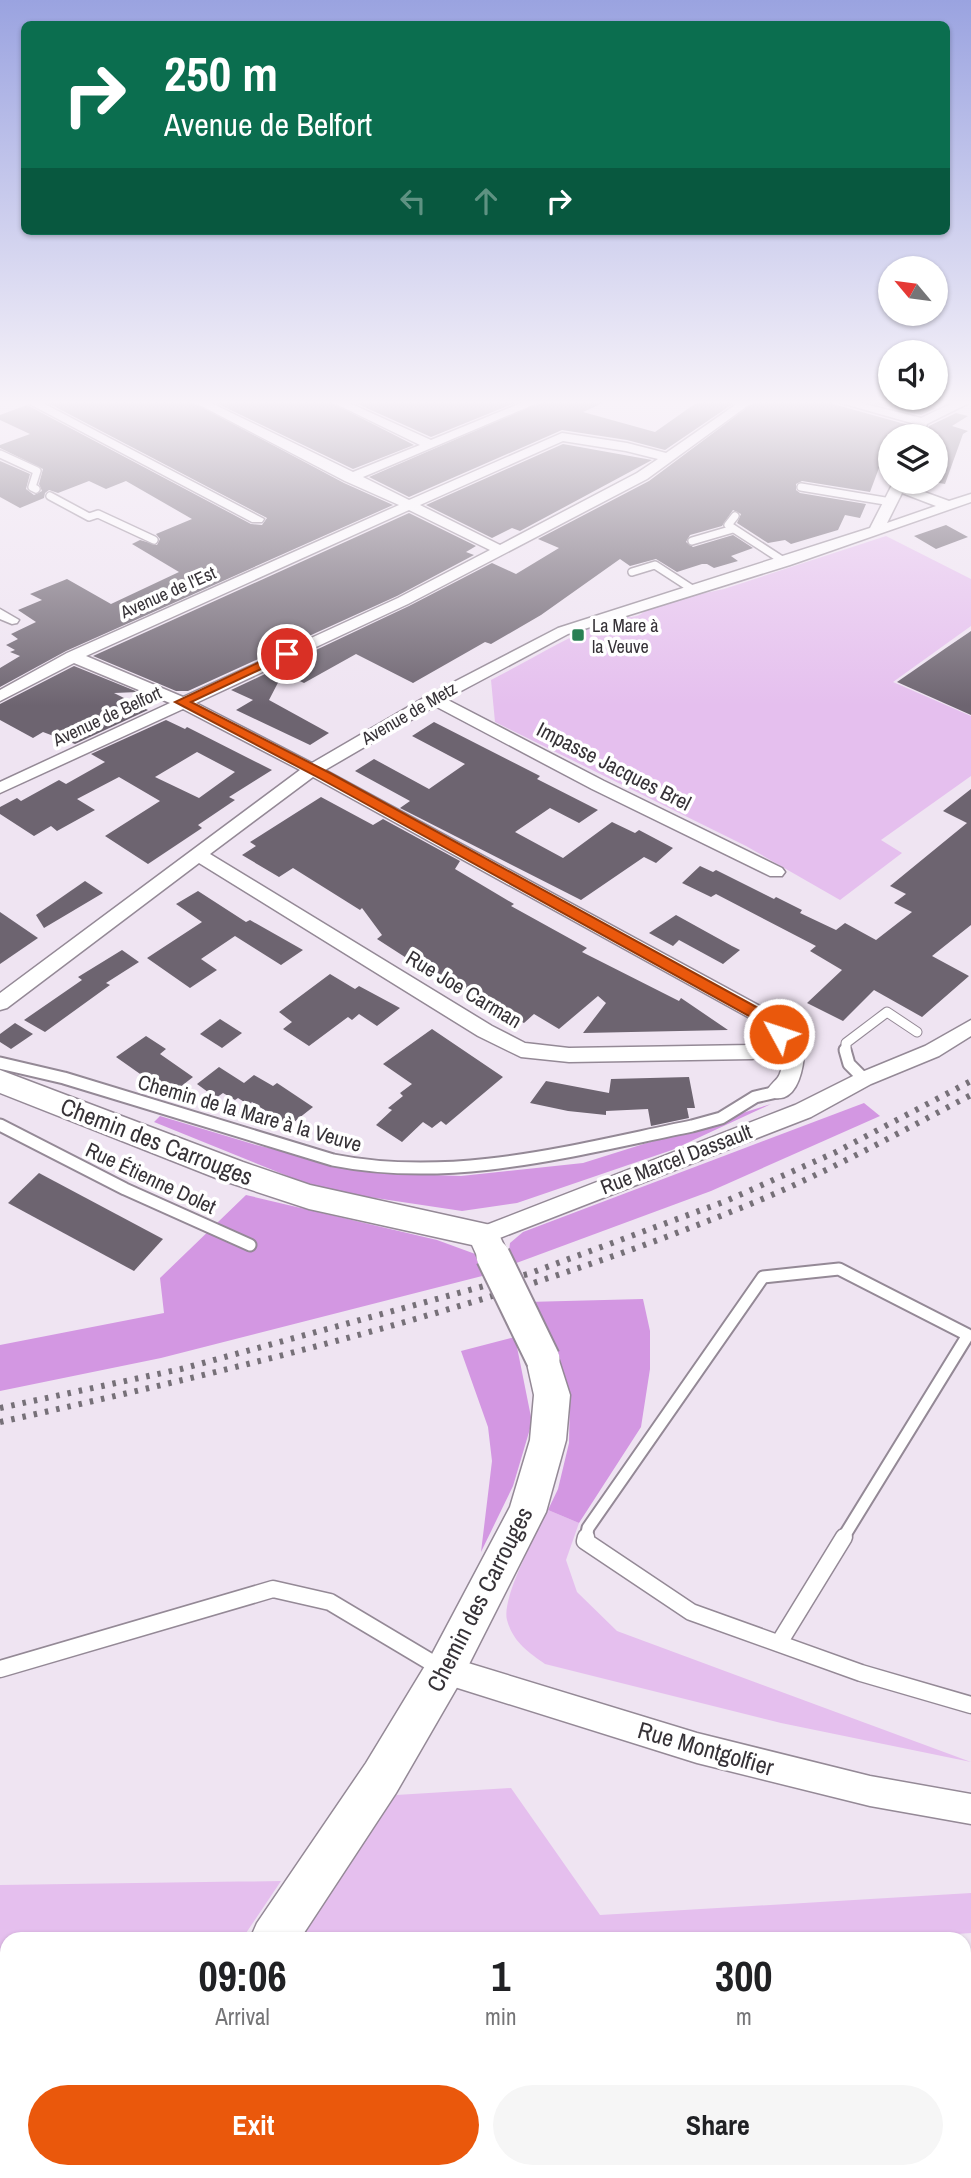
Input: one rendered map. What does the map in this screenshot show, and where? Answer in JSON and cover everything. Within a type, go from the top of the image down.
[{"type":"street","points":[[226,503],[257,519]]},
{"type":"street","points":[[399,503],[500,550]]},
{"type":"street","name":"Avenue de l'Est","points":[[0,696],[72,656],[414,503]]},
{"type":"street","name":"Avenue de Belfort","points":[[0,788],[404,601],[590,503]]},
{"type":"street","points":[[875,532],[891,503]]},
{"type":"street","points":[[942,503],[949,506]]},
{"type":"street","name":"Avenue de Metz","points":[[0,1003],[313,770],[433,699],[563,631],[785,562],[958,503]]},
{"type":"street","points":[[72,656],[181,702],[313,770],[764,1017],[779,1034],[777,1044],[794,1056],[790,1077],[783,1089],[777,1092]]},
{"type":"street","name":"Impasse Jacques Brel","points":[[433,699],[598,785],[776,872]]},
{"type":"street","name":"Rue Joe Carman","points":[[199,855],[485,1031],[521,1050],[569,1055],[752,1052],[766,1050],[777,1044]]},
{"type":"street","name":"Rue Marcel Dassault","points":[[489,1245],[803,1111],[864,1079],[932,1051],[971,1027]]},
{"type":"street","name":"Chemin des Carrouges","points":[[0,1081],[232,1171],[309,1197],[489,1245],[543,1359],[552,1395],[548,1440],[527,1512],[445,1670],[381,1779],[279,1931]]},
{"type":"street","name":"Rue Montgolfier","points":[[445,1670],[697,1748],[870,1791],[971,1809]]},
{"type":"lane","points":[[62,503],[89,517],[98,514],[154,540]]},
{"type":"lane","points":[[735,516],[728,525],[733,530],[785,562]]},
{"type":"lane","points":[[692,541],[733,530]]},
{"type":"lane","points":[[632,572],[655,565],[692,589]]},
{"type":"lane","points":[[864,1079],[847,1064],[844,1053],[846,1043],[887,1012],[917,1032]]},
{"type":"lane","name":"Chemin de la Mare à la Veuve","points":[[0,1062],[64,1078],[333,1160],[392,1169],[505,1164],[692,1126],[721,1118],[755,1097],[777,1092]]},
{"type":"lane","name":"Rue Étienne Dolet","points":[[0,1125],[125,1189],[250,1245]]},
{"type":"lane","points":[[779,1643],[969,1333],[839,1269],[763,1276],[588,1528],[584,1541],[691,1612],[861,1673],[971,1705]]},
{"type":"lane","points":[[0,1669],[273,1589],[330,1602],[445,1670]]},
{"type":"shaded area","points":[[886,536],[971,579],[971,626],[893,682],[971,716],[971,776],[881,840],[902,853],[840,900],[746,846],[495,722],[491,680],[565,640],[610,619],[637,616],[645,611],[648,605],[724,589]]},
{"type":"shaded area","points":[[864,1103],[880,1116],[711,1191],[511,1265],[508,1259],[510,1243],[523,1232]]},
{"type":"shaded area","points":[[771,1104],[672,1150],[517,1203],[462,1211],[322,1190],[154,1122],[160,1116],[256,1145],[379,1173],[461,1176],[583,1163]]},
{"type":"shaded area","points":[[246,1195],[437,1240],[478,1255],[490,1274],[161,1358],[0,1391],[0,1345],[164,1313],[160,1278]]},
{"type":"shaded area","points":[[643,1299],[650,1331],[650,1369],[641,1427],[579,1523],[548,1510],[558,1489],[569,1443],[570,1396],[527,1302]]},
{"type":"shaded area","points":[[515,1337],[532,1422],[513,1486],[481,1552],[492,1461],[488,1427],[461,1351]]},
{"type":"shaded area","points":[[548,1510],[579,1523],[566,1560],[577,1592],[617,1631],[971,1762],[781,1723],[545,1664],[517,1640],[507,1620],[507,1610],[514,1581]]},
{"type":"shaded area","points":[[511,1788],[600,1915],[971,1893],[971,1932],[306,1932],[396,1795]]},
{"type":"shaded area","points":[[281,1881],[247,1932],[0,1932],[0,1885]]},
{"type":"building","points":[[10,503],[33,503],[20,508]]},
{"type":"building","points":[[164,503],[211,503],[251,524],[262,525],[267,518],[238,503],[388,503],[393,505],[66,651],[0,687],[0,668],[20,656],[10,652],[15,650],[6,645],[18,639],[11,634],[36,622],[18,610],[42,600],[30,594],[67,579],[111,604],[179,572],[132,544],[140,540],[157,545],[160,539],[156,534],[192,519]]},
{"type":"building","points":[[431,503],[573,503],[520,531],[512,528],[492,538],[426,505]]},
{"type":"building","points":[[608,503],[866,504],[860,518],[845,515],[838,530],[791,544],[785,540],[768,543],[737,523],[741,514],[733,510],[722,526],[690,535],[686,542],[693,547],[733,535],[753,548],[731,556],[738,561],[714,568],[702,564],[677,572],[656,559],[630,566],[620,559],[541,615],[491,644],[485,642],[413,683],[356,654],[304,683],[283,673],[269,700],[329,733],[310,745],[236,710],[253,700],[231,690],[409,606],[492,563],[516,574],[559,548],[538,539]]},
{"type":"building","points":[[409,513],[476,546],[466,552],[474,555],[397,596],[188,691],[176,691],[93,656]]},
{"type":"building","points":[[946,525],[968,537],[936,549],[914,536]]},
{"type":"building","points":[[971,631],[971,715],[897,682],[946,648]]},
{"type":"building","points":[[74,666],[138,692],[114,693],[148,710],[75,744],[43,732],[33,738],[0,720],[0,704]]},
{"type":"building","points":[[166,720],[185,729],[187,727],[272,770],[229,797],[235,800],[198,825],[202,828],[148,864],[105,836],[160,801],[119,777],[77,799],[95,810],[57,831],[51,826],[34,836],[0,814],[0,807],[17,798],[21,801],[59,780],[66,784],[105,762],[91,754]],"holes":[[[197,752],[235,772],[199,798],[155,777]]]},
{"type":"building","points":[[434,722],[540,776],[537,779],[598,810],[579,823],[550,808],[515,832],[563,858],[612,822],[635,833],[639,830],[673,848],[656,863],[644,857],[581,900],[400,808],[410,801],[355,771],[374,759],[429,789],[465,764],[412,736]]},
{"type":"building","points":[[971,789],[971,925],[932,956],[969,976],[922,1017],[874,990],[843,1021],[807,1003],[842,970],[810,951],[816,946],[716,894],[711,897],[682,883],[700,866],[713,872],[716,870],[802,910],[800,913],[836,930],[845,923],[876,940],[912,912],[894,903],[906,894],[890,886],[967,823],[943,811]]},
{"type":"building","points":[[321,797],[373,825],[383,819],[460,861],[455,869],[514,904],[511,906],[587,948],[582,952],[679,1001],[681,998],[728,1030],[583,1033],[606,1003],[598,996],[559,1029],[534,1014],[524,1023],[478,1000],[412,956],[408,959],[377,939],[382,935],[362,908],[360,910],[293,868],[279,877],[242,855],[256,846],[250,842]]},
{"type":"building","points":[[85,881],[103,893],[44,928],[36,915]]},
{"type":"building","points":[[198,891],[246,922],[250,920],[303,950],[281,965],[235,936],[201,959],[217,970],[190,988],[147,958],[202,922],[176,904]]},
{"type":"building","points":[[0,912],[38,938],[0,964]]},
{"type":"building","points":[[676,915],[740,950],[723,964],[679,940],[673,946],[649,933]]},
{"type":"building","points":[[122,950],[139,962],[106,983],[110,985],[45,1032],[24,1020],[82,980],[78,977]]},
{"type":"building","points":[[330,974],[355,989],[359,986],[400,1008],[377,1026],[359,1014],[352,1020],[348,1017],[309,1046],[283,1029],[292,1022],[279,1012]]},
{"type":"building","points":[[220,1019],[242,1033],[222,1048],[200,1034]]},
{"type":"building","points":[[15,1023],[33,1034],[11,1049],[0,1042],[0,1034]]},
{"type":"building","points":[[432,1029],[503,1077],[446,1125],[441,1121],[432,1128],[423,1122],[402,1142],[376,1125],[392,1110],[388,1108],[403,1096],[400,1093],[412,1084],[383,1064]]},
{"type":"building","points":[[146,1036],[166,1049],[160,1054],[193,1077],[170,1095],[116,1057]]},
{"type":"building","points":[[219,1067],[244,1083],[254,1075],[273,1086],[277,1083],[313,1107],[289,1126],[252,1102],[249,1105],[223,1093],[216,1098],[197,1084]]},
{"type":"building","points":[[689,1077],[695,1108],[687,1108],[689,1118],[651,1126],[648,1109],[606,1111],[606,1115],[530,1103],[546,1081],[609,1093],[611,1079]]},
{"type":"building","points":[[39,1173],[163,1239],[134,1271],[8,1203]]},
{"type":"railway","points":[[0,1408],[181,1369],[528,1274],[726,1201],[836,1152],[971,1081]]},
{"type":"railway","points":[[0,1422],[371,1332],[554,1276],[764,1199],[971,1095]]},
{"type":"place","name":"La Mare à la Veuve","points":[[578,635]]},
{"type":"route","points":[[287,654],[181,702],[326,776],[764,1017],[779,1034]]}]
